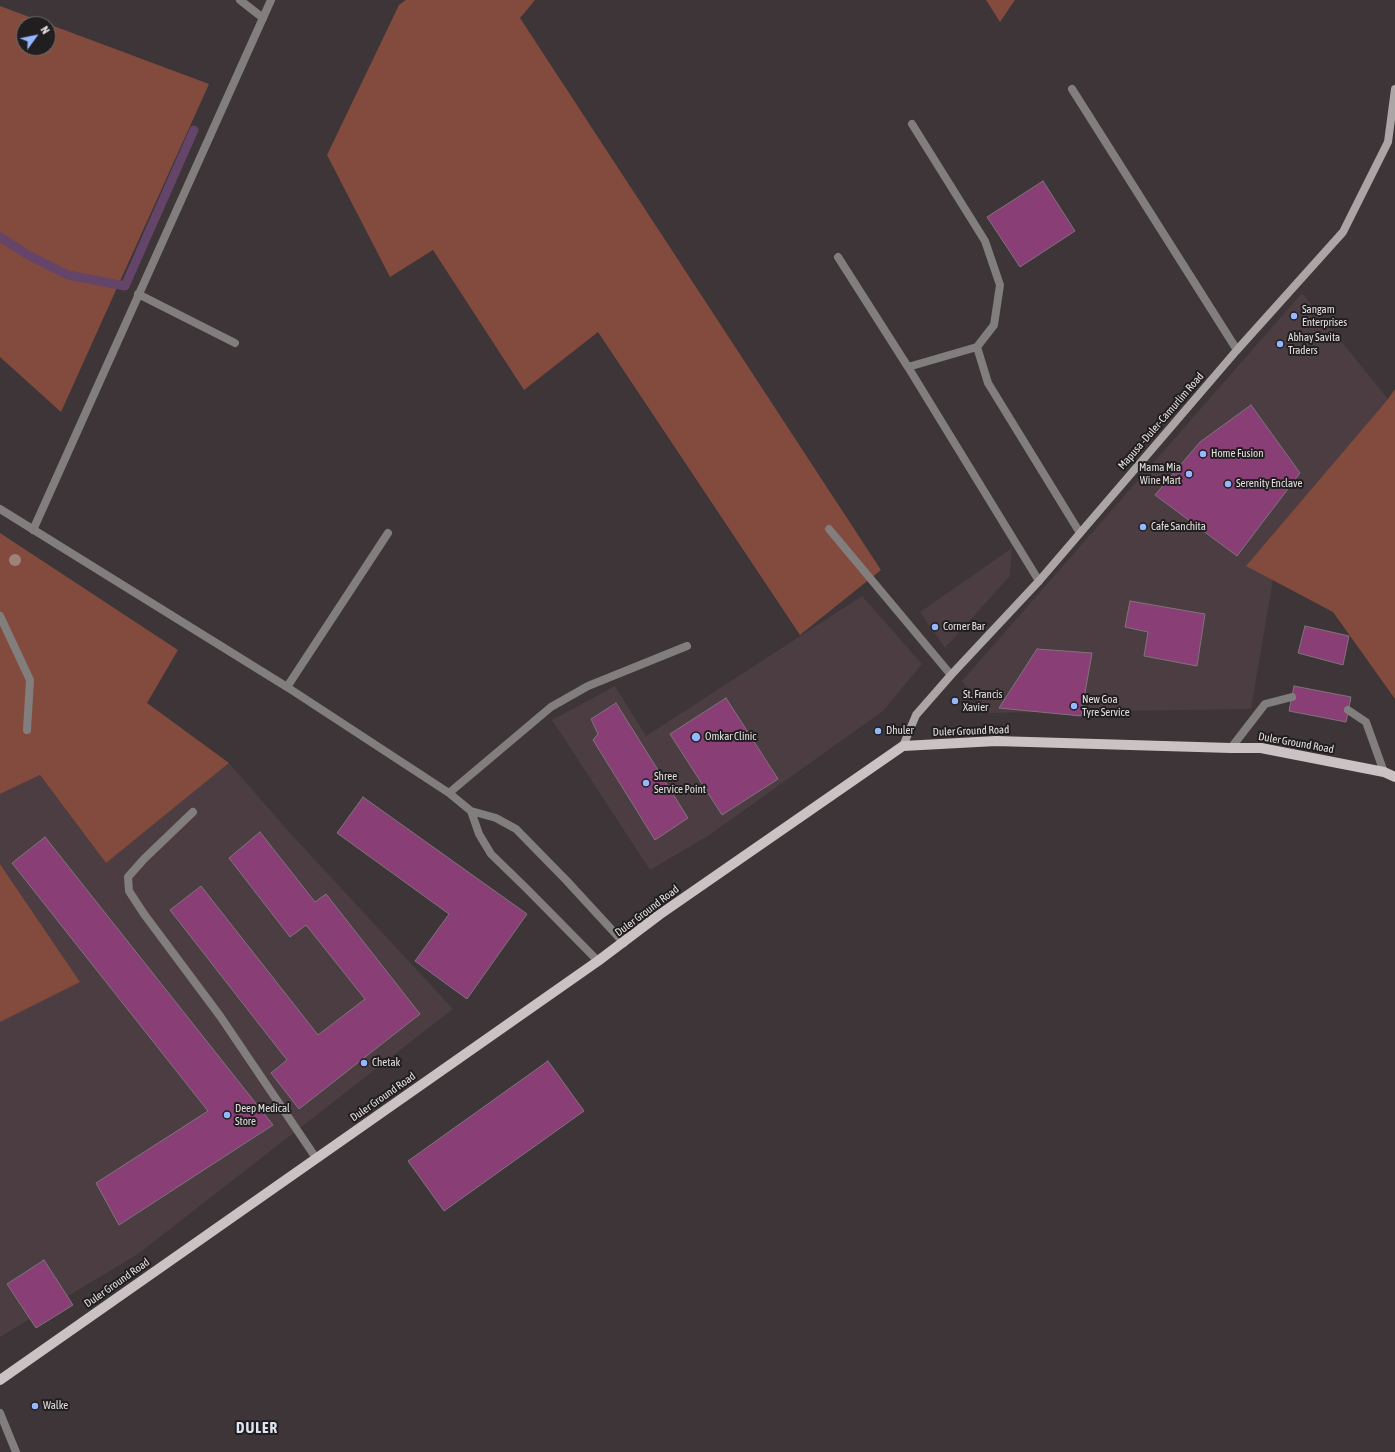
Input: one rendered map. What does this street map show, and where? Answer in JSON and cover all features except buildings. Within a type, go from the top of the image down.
[{"type":"main road","name":"Mapusa -Duler-Camurlim Road","points":[[903,746],[916,715],[951,675],[1039,581],[1237,350],[1343,232],[1388,142],[1395,89]]},
{"type":"main road","name":"Duler Ground Road","points":[[0,1380],[598,962],[659,915],[903,746],[996,741],[1261,748],[1384,772],[1395,777]]},
{"type":"street","points":[[240,0],[263,18]]},
{"type":"street","points":[[33,530],[271,0]]},
{"type":"street","points":[[1072,89],[1237,350]]},
{"type":"street","points":[[908,367],[977,347],[994,325],[1000,285],[985,241],[912,124]]},
{"type":"street","points":[[838,257],[908,367],[1039,581]]},
{"type":"street","points":[[138,294],[235,343]]},
{"type":"street","points":[[977,347],[988,383],[1080,533]]},
{"type":"street","points":[[0,509],[287,686],[449,793],[471,811],[496,818],[516,829],[566,880],[624,943]]},
{"type":"street","points":[[830,529],[951,675]]},
{"type":"street","points":[[287,686],[388,532]]},
{"type":"street","points":[[0,616],[30,680],[27,730]]},
{"type":"street","points":[[449,793],[551,707],[588,686],[687,646]]},
{"type":"street","points":[[1232,748],[1265,704],[1292,697]]},
{"type":"street","points":[[1348,710],[1366,722],[1384,772]]},
{"type":"street","points":[[471,811],[479,834],[491,854],[598,962]]},
{"type":"street","points":[[193,812],[144,859],[128,877],[129,891],[144,914],[220,1016],[316,1158]]},
{"type":"street","points":[[0,1413],[16,1452]]},
{"type":"shaded area","points":[[406,0],[535,0],[520,18],[881,570],[800,635],[598,332],[524,390],[433,250],[390,277],[327,155],[399,5]]},
{"type":"shaded area","points":[[986,0],[1015,0],[1000,22]]},
{"type":"shaded area","points":[[0,6],[27,16],[16,16],[16,56],[56,56],[56,27],[209,84],[61,412],[0,357]]},
{"type":"shaded area","points":[[1302,293],[1388,399],[1247,565],[1273,580],[1251,709],[987,713],[962,681]]},
{"type":"shaded area","points":[[1395,389],[1395,699],[1333,612],[1246,566]]},
{"type":"shaded area","points":[[0,533],[178,650],[147,703],[229,763],[106,863],[40,775],[0,794]]},
{"type":"shaded area","points":[[1012,548],[1010,576],[945,648],[920,612]]},
{"type":"shaded area","points":[[862,596],[922,664],[883,711],[708,836],[650,870],[552,720],[615,686],[646,736]]},
{"type":"shaded area","points":[[229,763],[291,834],[453,1009],[138,1254],[0,1337],[0,1022],[80,982],[0,864],[0,794],[40,775],[106,862]]},
{"type":"shaded area","points":[[0,864],[80,982],[0,1022]]},
{"type":"waterway","points":[[0,237],[28,255],[68,275],[125,286],[194,130]]},
{"type":"place","name":"Sangam Enterprises","points":[[1294,316]]},
{"type":"place","name":"Abhay Savita Traders","points":[[1280,344]]},
{"type":"place","name":"Home Fusion","points":[[1203,454]]},
{"type":"place","name":"Mama Mia Wine Mart","points":[[1189,474]]},
{"type":"place","name":"Serenity Enclave","points":[[1228,484]]},
{"type":"place","name":"Cafe Sanchita","points":[[1143,527]]},
{"type":"place","name":"Corner Bar","points":[[935,627]]},
{"type":"place","name":"St. Francis Xavier","points":[[955,701]]},
{"type":"place","name":"New Goa Tyre Service","points":[[1074,706]]},
{"type":"place","name":"Dhuler","points":[[878,731]]},
{"type":"place","name":"Omkar Clinic","points":[[696,737]]},
{"type":"place","name":"Shree Service Point","points":[[646,783]]},
{"type":"place","name":"Chetak","points":[[364,1063]]},
{"type":"place","name":"Deep Medical Store","points":[[227,1115]]},
{"type":"place","name":"Walke","points":[[35,1406]]},
{"type":"district","name":"DULER","points":[[257,1428]]}]
